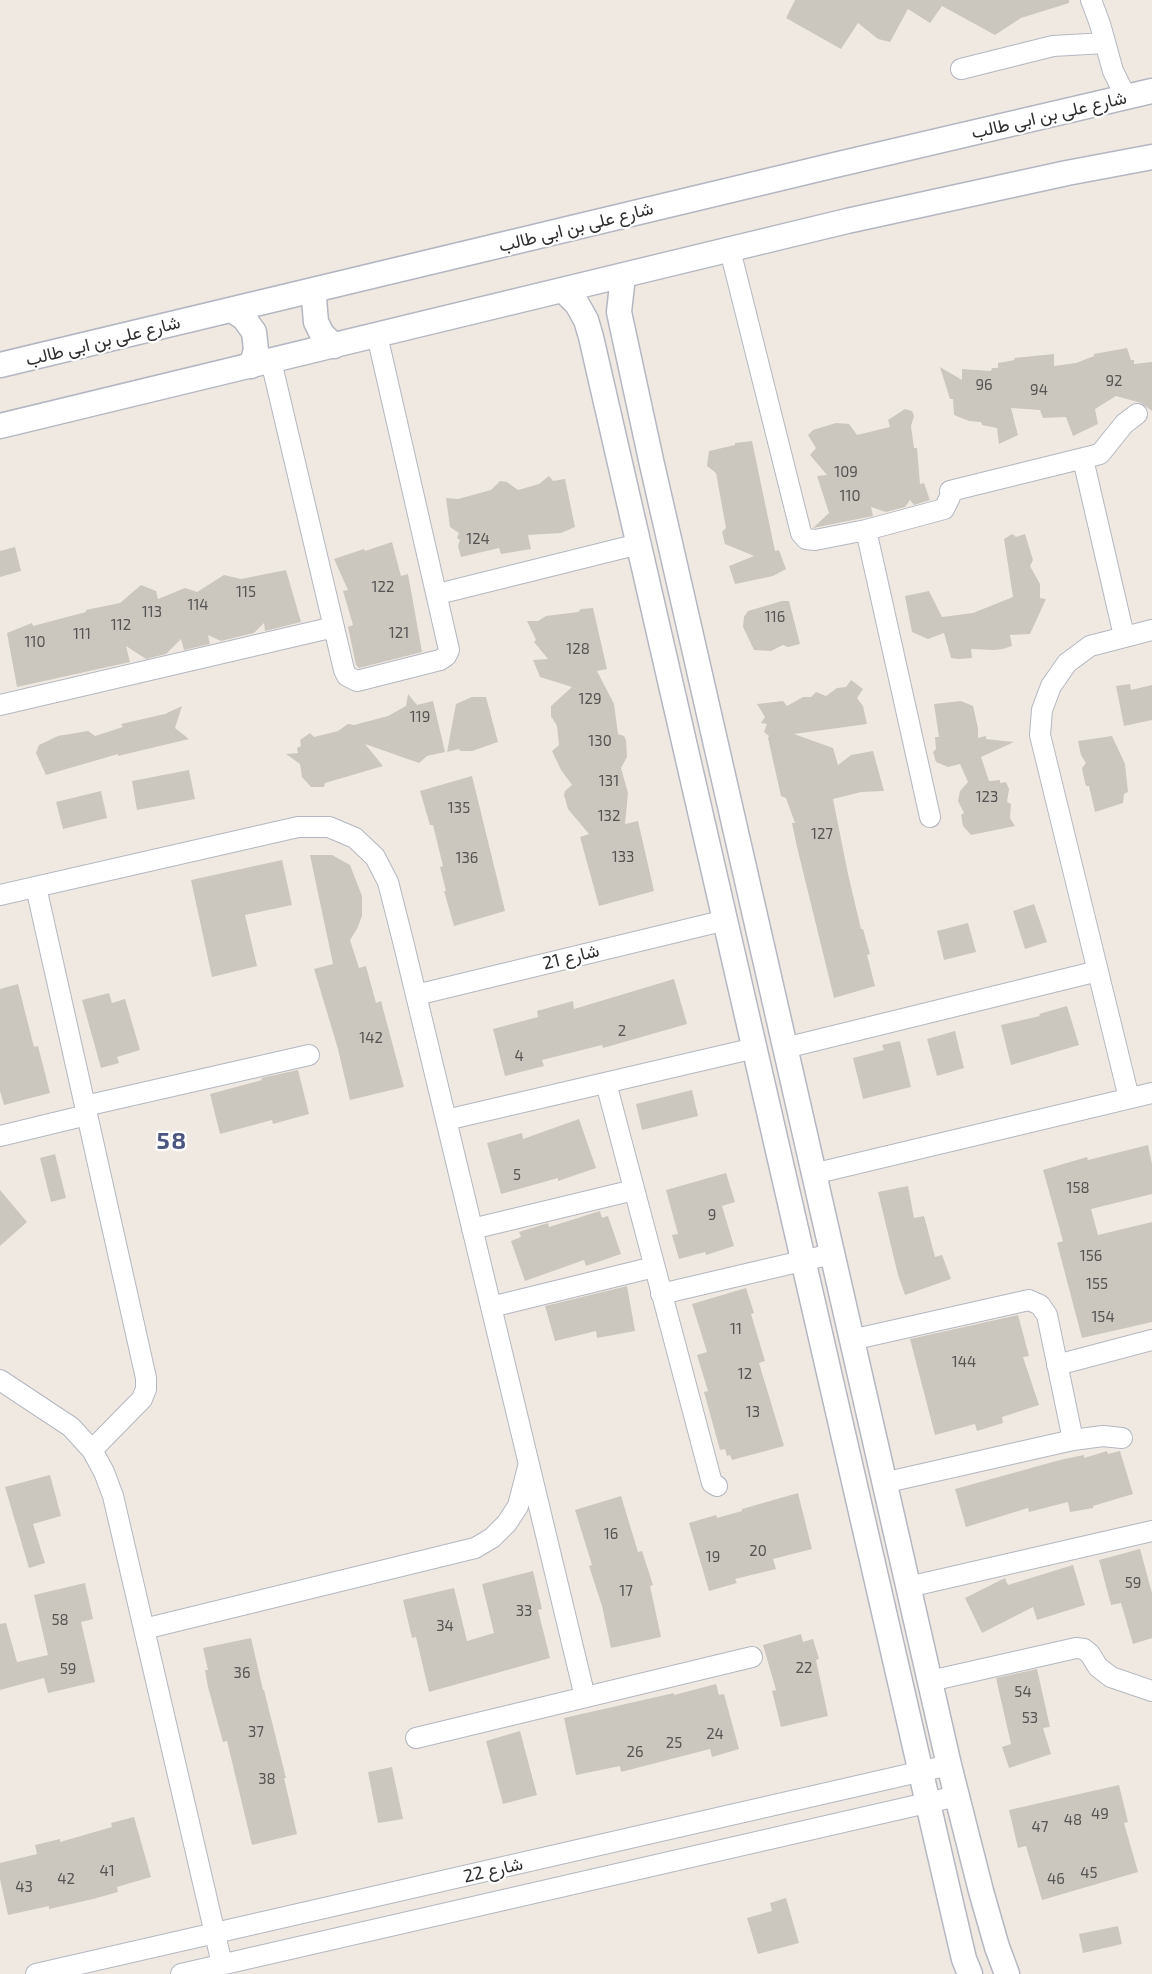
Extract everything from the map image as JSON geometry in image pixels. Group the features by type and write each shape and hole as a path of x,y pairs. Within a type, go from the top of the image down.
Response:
{"street":[{"path":"1091,0 1113,71 1126,97"},
{"path":"962,69 1053,46 1105,44"},
{"name":"شارع على بن ابى طالب","path":"0,366 825,167 1152,91"},
{"path":"0,426 847,221 1152,157"},
{"path":"730,250 801,533 806,539 815,540 866,530 944,509 950,494 1101,454 1124,424 1137,414"},
{"path":"623,276 619,294 622,329 813,1174 949,1765 987,1914 1007,1974"},
{"path":"318,289 314,299 316,322 322,334 334,346"},
{"path":"564,291 586,320 591,337 969,1974"},
{"path":"232,310 244,318 254,332 256,350 344,670 351,679 357,681 440,660 450,650 377,335"},
{"path":"1083,459 1124,636"},
{"path":"866,530 930,817"},
{"path":"438,594 639,544"},
{"path":"0,705 333,627"},
{"path":"1129,1098 1040,735 1042,710 1051,686 1067,663 1090,646 1152,630"},
{"path":"0,895 298,827 329,827 355,838 375,857 388,882 585,1697"},
{"path":"36,887 146,1378 146,1389 142,1400 92,1450"},
{"name":"شارع 21","path":"416,995 726,920"},
{"path":"779,1020 772,1029 756,1031 755,1046 762,1057 771,1052 786,1051 1098,971"},
{"path":"446,1120 755,1046"},
{"path":"0,1136 86,1111 309,1055"},
{"path":"606,1083 712,1484 717,1486"},
{"path":"813,1174 1152,1093"},
{"path":"472,1229 634,1190"},
{"path":"662,1294 832,1254"},
{"path":"491,1307 654,1267"},
{"path":"851,1340 1029,1300 1040,1305 1047,1315 1073,1440"},
{"path":"1057,1365 1152,1340"},
{"path":"0,1380 71,1427 92,1450 104,1472 113,1496 222,1964"},
{"path":"884,1483 1073,1440 1103,1436 1122,1438"},
{"path":"144,1629 474,1548 492,1538 507,1523 518,1506 529,1464"},
{"path":"908,1587 1152,1531"},
{"path":"930,1681 1076,1648 1084,1649 1098,1667 1111,1677 1152,1691"},
{"path":"416,1738 752,1657"},
{"name":"شارع 22","path":"36,1974 949,1765"},
{"name":"شارع 22","path":"181,1974 957,1796"},
{"path":"567,1852 574,1884"}],"building":[{"path":"795,0 1069,0 1069,3 1021,18 995,35 942,6 930,23 908,9 890,42 878,39 858,23 841,49 786,18"},
{"path":"1127,348 1134,364 1152,362 1152,411 1141,403 1116,396 1095,409 1098,424 1073,436 1066,417 1043,418 1040,410 1011,408 1018,435 999,444 997,428 954,415 953,399 950,399 940,367 962,380 962,369 991,371 992,368 998,368 998,363 1015,360 1014,358 1054,354 1054,366 1076,363 1094,354"},
{"path":"905,409 912,411 914,416 911,426 914,448 917,448 920,484 924,483 930,500 914,505 910,500 905,507 886,512 871,507 873,516 813,528 829,513 817,476 827,475 810,455 816,448 808,435 813,430 836,423 849,424 857,435 890,427 888,420"},
{"path":"752,441 775,551 779,550 786,569 773,576 735,584 729,566 754,556 725,544 722,532 726,528 716,473 707,466 709,451 735,445 735,443"},
{"path":"549,476 553,481 565,479 575,527 561,533 528,535 531,549 501,554 499,548 461,557 458,546 460,540 457,538 459,533 450,527 446,498 458,499 491,490 500,481 507,482 518,490 539,484"},
{"path":"1012,534 1016,537 1025,534 1033,560 1030,566 1040,584 1040,598 1046,599 1030,634 1010,635 1012,646 994,650 971,649 972,658 959,659 951,658 944,633 928,639 912,632 905,596 929,591 942,617 973,613 1013,597 1004,539"},
{"path":"392,542 401,576 408,574 422,652 359,668 356,665 348,627 353,625 343,591 348,590 334,559"},
{"path":"15,547 21,571 0,577 0,551"},
{"path":"286,570 301,622 265,631 264,623 254,633 221,641 208,635 210,644 184,650 181,639 166,654 146,659 126,646 130,662 17,687 7,633 32,623 33,626 86,612 86,610 120,603 141,585 156,591 158,599 185,588 197,592 224,575 241,579"},
{"path":"789,601 800,644 788,647 783,645 771,651 754,650 743,627 744,617 748,611"},
{"path":"593,608 607,669 597,671 614,704 618,734 624,736 626,740 627,757 621,768 628,793 625,824 638,821 654,891 599,906 580,837 589,834 568,809 564,795 572,785 561,770 552,751 559,745 557,726 551,716 551,706 572,687 540,677 533,660 548,659 534,642 536,640 527,621 538,621 546,616"},
{"path":"851,680 863,689 857,698 863,706 867,724 794,734 833,748 838,765 851,755 873,751 884,791 861,792 833,799 861,929 863,929 870,954 867,955 875,986 834,998 797,847 792,823 795,823 786,798 781,796 769,736 764,732 767,724 761,723 765,717 757,704 783,701 787,706 803,697 811,697 816,692 826,696 837,688 846,687"},
{"path":"1130,684 1131,690 1152,685 1152,720 1124,726 1116,686"},
{"path":"408,694 417,705 433,701 445,752 427,756 419,763 365,744 383,766 325,783 324,787 311,787 302,777 300,764 286,754 298,753 297,748 301,746 300,740 310,733 314,737 338,731 348,724 354,725 388,716 406,706"},
{"path":"472,697 486,697 498,742 472,751 460,751 459,749 447,752 456,704"},
{"path":"961,701 973,706 978,738 986,736 986,739 1014,742 981,757 989,781 1006,782 1009,789 1007,802 1011,804 1010,818 1015,826 971,835 963,826 961,815 964,813 958,801 960,791 968,782 960,764 948,767 936,762 933,752 936,749 935,737 939,737 934,704"},
{"path":"182,706 175,728 189,739 118,756 118,754 46,775 36,753 39,745 58,736 88,731 95,736 123,727 121,724 165,714"},
{"path":"1112,736 1125,764 1128,792 1124,794 1123,803 1095,812 1089,786 1086,786 1083,774 1082,768 1086,763 1081,755 1078,741"},
{"path":"189,770 195,799 137,810 132,781"},
{"path":"472,776 505,911 454,926 444,891 446,891 440,867 443,866 433,825 430,825 420,791"},
{"path":"101,791 107,818 63,829 56,802"},
{"path":"310,855 332,855 350,865 362,896 362,916 350,940 359,968 366,966 376,1003 381,1001 404,1087 350,1100 338,1049 314,969 333,964"},
{"path":"282,860 292,905 245,915 257,966 212,977 191,880"},
{"path":"1034,904 1047,942 1025,949 1013,911"},
{"path":"968,923 976,952 944,960 937,931"},
{"path":"674,979 687,1024 603,1048 602,1045 542,1060 544,1066 505,1076 493,1029 538,1017 537,1011 573,1001 574,1009"},
{"path":"18,984 34,1047 38,1046 50,1093 4,1105 0,1091 0,989"},
{"path":"109,993 112,1003 125,999 140,1050 117,1057 119,1063 101,1068 82,1000"},
{"path":"1067,1006 1079,1045 1011,1065 1001,1025 1040,1016 1039,1014"},
{"path":"955,1031 964,1068 937,1076 927,1039"},
{"path":"900,1041 911,1087 863,1099 853,1058 884,1050 882,1045"},
{"path":"298,1070 309,1114 273,1124 272,1120 220,1134 210,1094 262,1080 261,1078"},
{"path":"692,1090 698,1116 642,1130 636,1104"},
{"path":"579,1119 596,1168 558,1181 558,1178 501,1194 487,1143 522,1133 523,1139"},
{"path":"1148,1145 1152,1164 1152,1194 1091,1209 1098,1235 1152,1222 1152,1322 1082,1338 1057,1243 1063,1241 1043,1170 1087,1157 1088,1160"},
{"path":"55,1154 66,1198 51,1202 40,1158"},
{"path":"726,1173 735,1202 722,1206 734,1246 706,1255 705,1252 679,1259 672,1235 678,1234 666,1190"},
{"path":"908,1186 914,1218 924,1216 935,1257 942,1255 951,1279 905,1295 878,1192"},
{"path":"0,1190 27,1222 0,1246"},
{"path":"600,1211 602,1218 608,1216 621,1254 586,1266 584,1260 525,1281 511,1241 521,1237 519,1232 548,1223 549,1227"},
{"path":"627,1286 635,1331 597,1338 596,1331 555,1341 545,1306"},
{"path":"746,1288 765,1361 759,1363 784,1446 732,1460 730,1455 727,1456 725,1449 720,1450 704,1392 708,1391 697,1355 707,1352 692,1304"},
{"path":"1018,1315 1029,1356 1023,1357 1039,1405 1002,1417 1003,1423 977,1431 975,1424 935,1435 910,1339"},
{"path":"1107,1451 1108,1454 1120,1451 1133,1494 1093,1506 1093,1508 1070,1512 1068,1502 1029,1512 1028,1508 966,1527 955,1489 1060,1460 1084,1455 1084,1458"},
{"path":"50,1475 61,1516 33,1524 45,1563 29,1568 5,1487"},
{"path":"798,1493 812,1549 773,1559 776,1569 735,1579 737,1583 709,1591 689,1523 716,1515 717,1518"},
{"path":"621,1496 638,1552 642,1551 653,1585 650,1586 661,1637 611,1648 602,1606 589,1566 592,1565 575,1510"},
{"path":"1140,1549 1152,1593 1152,1638 1133,1644 1121,1603 1111,1605 1099,1560"},
{"path":"1073,1565 1085,1605 1037,1620 1033,1607 982,1633 965,1598 1005,1578 1008,1585"},
{"path":"533,1571 542,1609 538,1610 550,1658 429,1692 416,1637 412,1638 403,1600 454,1588 467,1641 494,1633 482,1584"},
{"path":"85,1583 93,1619 81,1622 95,1682 48,1693 44,1678 0,1690 0,1624 6,1623 17,1662 48,1655 34,1595"},
{"path":"801,1634 803,1642 813,1639 819,1659 816,1660 828,1716 781,1727 772,1691 776,1690 763,1645"},
{"path":"251,1638 286,1778 284,1778 297,1834 252,1845 227,1741 223,1742 208,1687 205,1670 208,1670 203,1648"},
{"path":"1037,1669 1050,1727 1043,1728 1051,1754 1009,1768 1002,1747 1011,1744 996,1678"},
{"path":"716,1684 719,1695 724,1694 739,1749 712,1757 710,1749 621,1772 620,1766 576,1775 564,1718"},
{"path":"520,1731 537,1795 503,1804 486,1741"},
{"path":"392,1767 403,1819 378,1823 368,1772"},
{"path":"1119,1785 1128,1822 1124,1823 1138,1872 1042,1900 1026,1846 1018,1848 1009,1810"},
{"path":"134,1817 151,1877 117,1887 118,1892 93,1899 8,1915 0,1879 0,1863 37,1854 35,1845 60,1839 60,1842 112,1827 111,1823"},
{"path":"786,1898 799,1943 758,1954 747,1918 772,1911 770,1903"},
{"path":"1118,1926 1122,1944 1083,1953 1079,1934"}],"district":[{"name":"58","path":"172,1141"}]}
